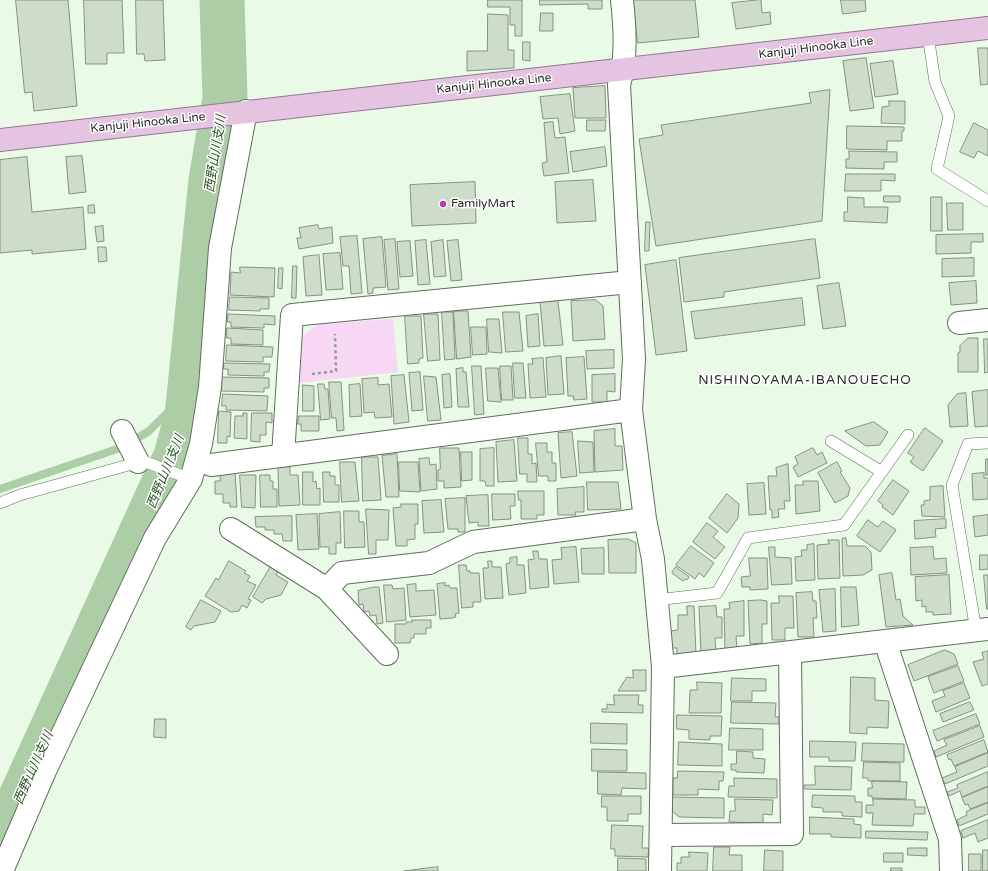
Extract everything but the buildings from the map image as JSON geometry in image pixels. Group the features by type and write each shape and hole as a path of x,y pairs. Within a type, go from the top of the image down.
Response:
{"main road":[{"name":"Kanjuji Hinooka Line","path":"0,140 988,28"}],"street":[{"path":"622,0 625,26 624,70 619,85 634,359 631,410 645,519 653,559 663,667 660,871"},
{"path":"2,871 45,771 155,538 191,480 201,444 210,387 220,248 241,112"},
{"path":"283,456 292,315 630,282"},
{"path":"959,323 988,320"},
{"path":"211,465 631,410"},
{"path":"122,431 138,462"},
{"path":"327,589 342,573 429,563 473,542 645,519"},
{"path":"231,529 327,589 387,654"},
{"path":"663,667 982,630"},
{"path":"885,641 950,839 951,871"},
{"path":"661,835 792,834 790,652"}],"lane":[{"path":"928,35 934,82 949,116 937,169 988,201"},
{"path":"656,600 717,593 748,538 844,525 908,435"},
{"path":"831,441 882,472"},
{"path":"982,630 952,485 968,444 988,443"},
{"path":"0,503 20,495 143,461 191,480"}],"path":[{"path":"288,376 336,371 334,311"}],"shaded area":[{"path":"393,319 398,372 299,383 301,337 318,324"}],"waterway":[{"name":"西野山川支川","path":"0,843 176,456 187,416 211,180 225,98 222,0"},
{"path":"0,489 123,447 149,431 168,412 192,375"}],"place":[{"name":"FamilyMart","path":"443,204"}],"district":[{"name":"NISHINOYAMA-IBANOUECHO","path":"805,381"}]}
